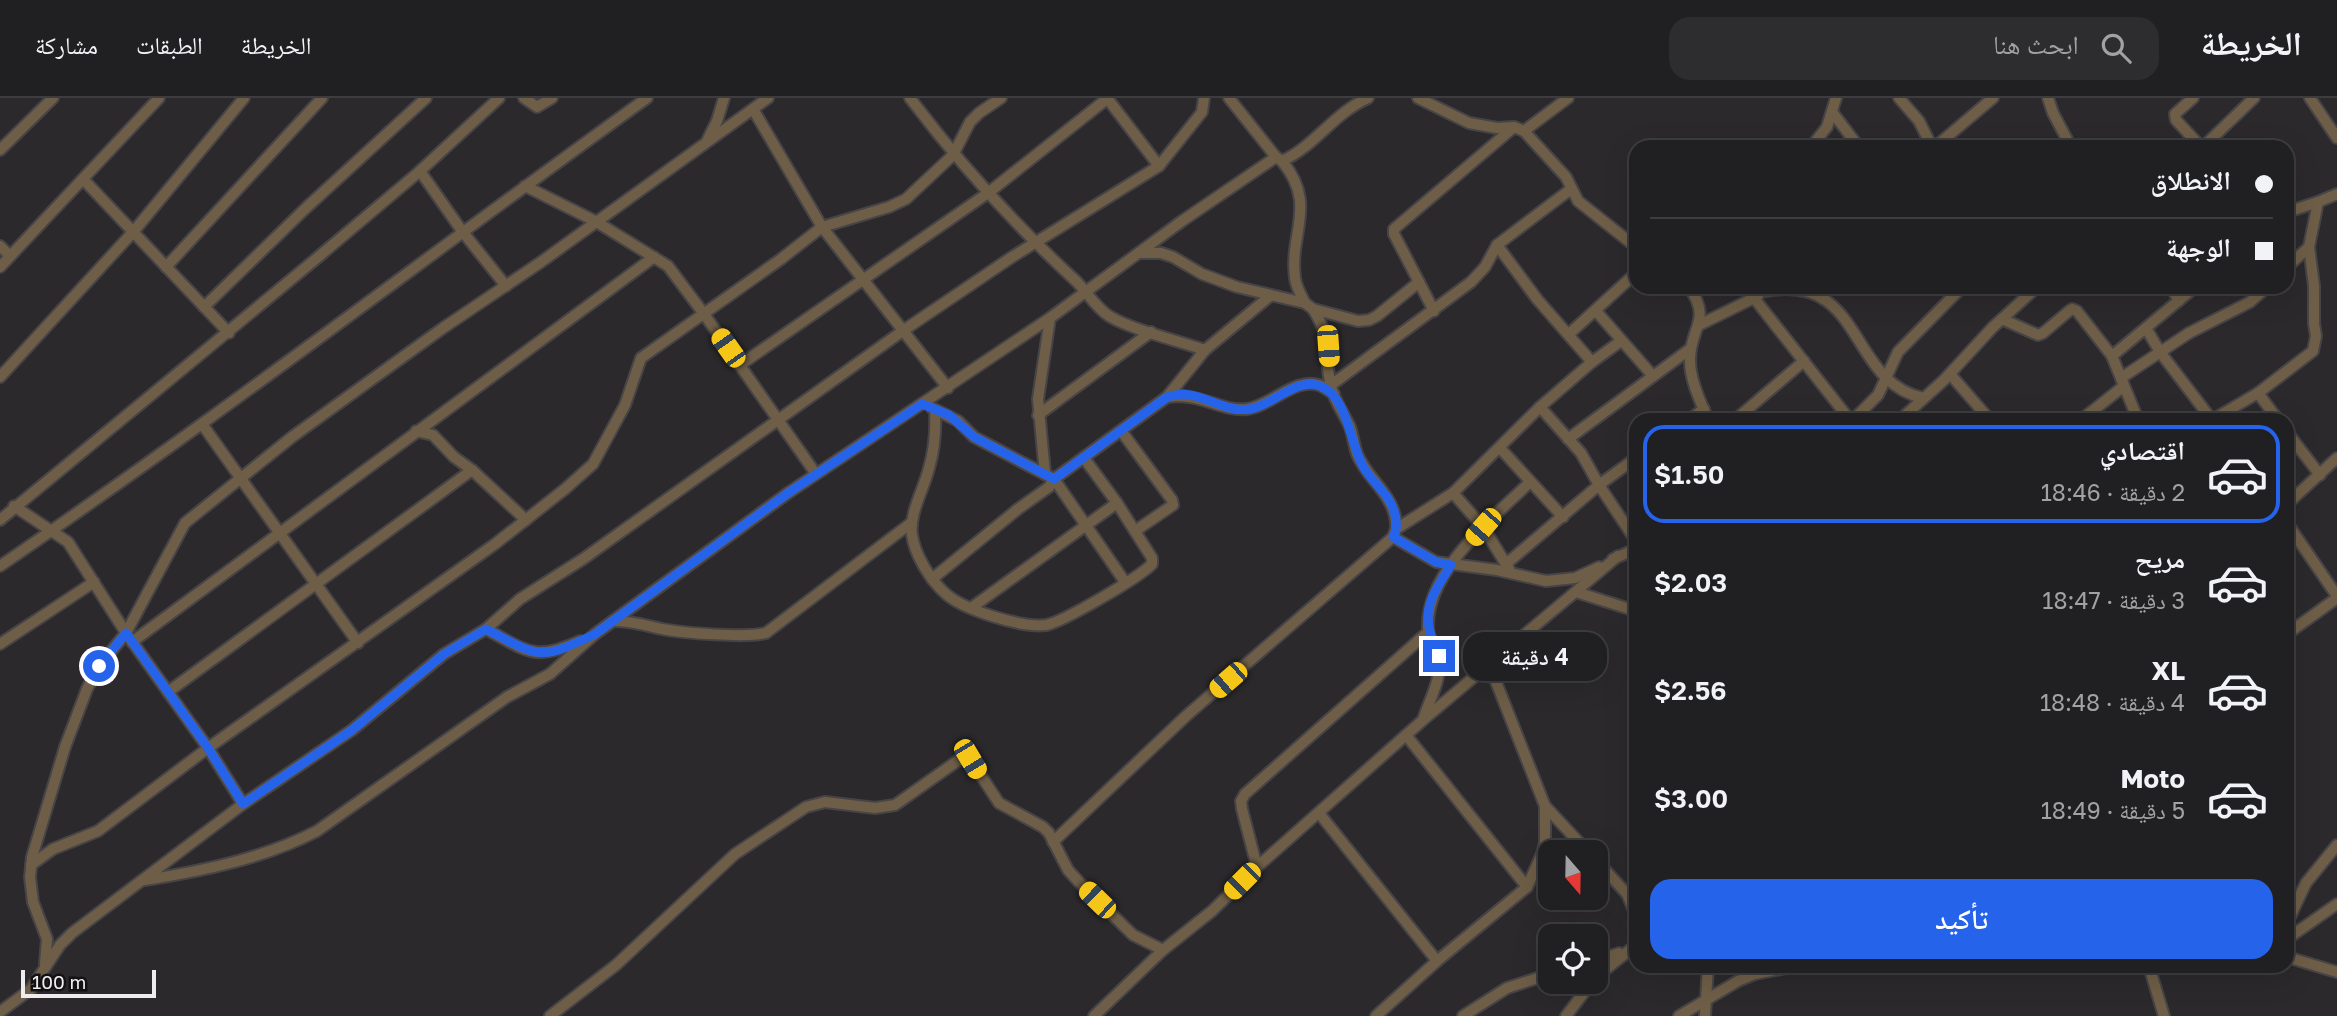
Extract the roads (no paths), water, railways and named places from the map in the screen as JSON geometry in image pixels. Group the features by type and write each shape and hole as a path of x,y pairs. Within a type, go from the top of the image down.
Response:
{"street":[{"path":"0,150 53,98"},
{"path":"0,267 159,98"},
{"path":"0,377 134,231 244,98"},
{"path":"166,267 322,98"},
{"path":"204,307 306,206 426,98"},
{"path":"0,520 229,333 420,171 499,98"},
{"path":"524,98 537,107 552,98"},
{"path":"0,566 202,424 647,98"},
{"path":"707,141 724,98"},
{"path":"129,638 185,523 302,429 768,98"},
{"path":"910,98 953,155 1035,243 1110,316 1206,350"},
{"path":"31,865 53,849 98,831 208,748 526,520 582,476 593,464 625,405 641,358 822,227 889,207 906,199 953,155 970,122 1001,98"},
{"path":"740,365 988,193 1107,98 1159,166"},
{"path":"0,1012 31,989 60,945 72,933 243,804 352,730 444,654 486,629 520,599 583,559 904,330 1035,243 1159,166 1202,112 1204,98"},
{"path":"1229,98 1292,173 1301,200 1294,276 1297,289 1326,334 1332,389 1349,425 1360,460 1394,509 1394,533"},
{"path":"142,880 196,871 286,847 317,831 508,697 550,674 595,634 816,474 1050,318 1182,221 1279,159 1308,146 1336,117 1368,98"},
{"path":"1418,98 1469,123 1519,129 1566,177 1571,189 1588,211 1629,242"},
{"path":"1433,311 1394,234 1394,229 1519,129 1567,98"},
{"path":"1817,140 1827,127 1836,98"},
{"path":"1899,98 1919,121 1930,140"},
{"path":"1942,140 1993,98"},
{"path":"2048,98 2067,140"},
{"path":"2193,98 2175,114 2176,120 2195,140"},
{"path":"2209,140 2254,98"},
{"path":"2310,98 2337,138"},
{"path":"753,109 822,227 948,388"},
{"path":"1832,112 1854,140"},
{"path":"420,171 462,231 506,286"},
{"path":"83,179 229,333"},
{"path":"525,186 595,221 668,266 816,474"},
{"path":"1332,389 1480,275 1497,245 1571,189"},
{"path":"2294,210 2337,194"},
{"path":"2224,413 2258,393 2313,351 2316,344 2314,286 2309,247 2318,202"},
{"path":"1497,245 1537,299 1592,362"},
{"path":"0,246 10,256"},
{"path":"2294,261 2309,247"},
{"path":"1140,254 1153,252 1173,257 1202,274 1358,321 1377,316 1419,282"},
{"path":"43,974 47,939 30,890 31,865 65,747 87,689 99,666 129,638 654,257"},
{"path":"1569,334 1629,280"},
{"path":"1692,294 1700,309 1699,325 1690,349 1689,365 1705,413"},
{"path":"1699,325 1761,294"},
{"path":"1817,294 1826,299 1845,320 1885,379 1905,393 1923,398"},
{"path":"1860,413 1873,402 1898,352 1951,294"},
{"path":"1907,413 2030,294"},
{"path":"2175,294 2179,301"},
{"path":"2112,356 2187,294"},
{"path":"2089,413 2160,352 2250,302 2259,294"},
{"path":"1049,477 1084,458 1167,397 1206,350 1270,296"},
{"path":"1754,298 1845,413"},
{"path":"2002,320 2038,335 2072,309 2077,311 2112,356 2135,413"},
{"path":"1596,311 1653,376"},
{"path":"932,579 1049,487 1038,400 1050,318"},
{"path":"2147,328 2160,352 2207,413"},
{"path":"1038,415 1151,332"},
{"path":"1053,842 1186,716 1394,533 1453,493 1540,407 1621,341"},
{"path":"1568,439 1690,349"},
{"path":"1748,413 1804,361"},
{"path":"1950,374 1984,413"},
{"path":"1167,397 1182,394 1239,410 1264,405 1309,384 1332,389"},
{"path":"2258,393 2273,413"},
{"path":"922,404 958,421 974,437 1049,477 1125,582"},
{"path":"1540,407 1586,460 1629,530"},
{"path":"935,410 934,449 911,523 915,549 932,579 956,602 971,608 1024,625 1047,625 1067,618 1152,564 1152,558 1135,531 1084,458"},
{"path":"202,424 358,643"},
{"path":"416,430 433,435 526,520"},
{"path":"1122,432 1173,505 1135,531"},
{"path":"2294,441 2319,475"},
{"path":"1500,448 1563,517"},
{"path":"2294,498 2337,458"},
{"path":"1509,569 1599,485 1629,463"},
{"path":"168,692 472,470"},
{"path":"1423,720 1439,674 1439,656 1428,632 1433,593 1451,565 1483,527 1530,482"},
{"path":"1453,493 1483,527 1509,569"},
{"path":"971,608 1117,503"},
{"path":"14,506 68,542 129,638 208,748 243,804"},
{"path":"613,621 639,622 673,631 750,635 766,633 911,523"},
{"path":"1394,533 1436,562 1509,569 1546,581 1559,581 1585,574 1629,552"},
{"path":"2294,533 2337,597 2294,629"},
{"path":"1094,1016 1163,950 1212,911 1257,867 1423,720 1618,556"},
{"path":"0,644 94,582"},
{"path":"1576,592 1629,609"},
{"path":"486,629 526,651 538,654 562,649 595,634"},
{"path":"1257,867 1241,810 1241,801 1245,794 1428,632"},
{"path":"1376,1016 1437,961 1527,887 1539,864 1545,843 1545,806 1489,664"},
{"path":"1406,735 1527,887"},
{"path":"550,1016 616,965 736,854 806,807 816,803 875,808 895,805 963,757 970,759 999,803 1042,827 1049,834 1068,870 1133,935 1163,950"},
{"path":"1545,806 1577,840"},
{"path":"1319,813 1437,961"},
{"path":"2294,908 2306,883 2337,845"},
{"path":"1608,873 1629,899"},
{"path":"2294,934 2337,904"},
{"path":"1608,957 1629,949"},
{"path":"1608,967 1629,950"},
{"path":"2294,959 2337,972"},
{"path":"1705,1016 1707,973"},
{"path":"1679,1016 1760,973"},
{"path":"2151,973 2164,1016"},
{"path":"1463,1016 1507,988 1538,978"},
{"path":"1566,1016 1583,994"}]}
